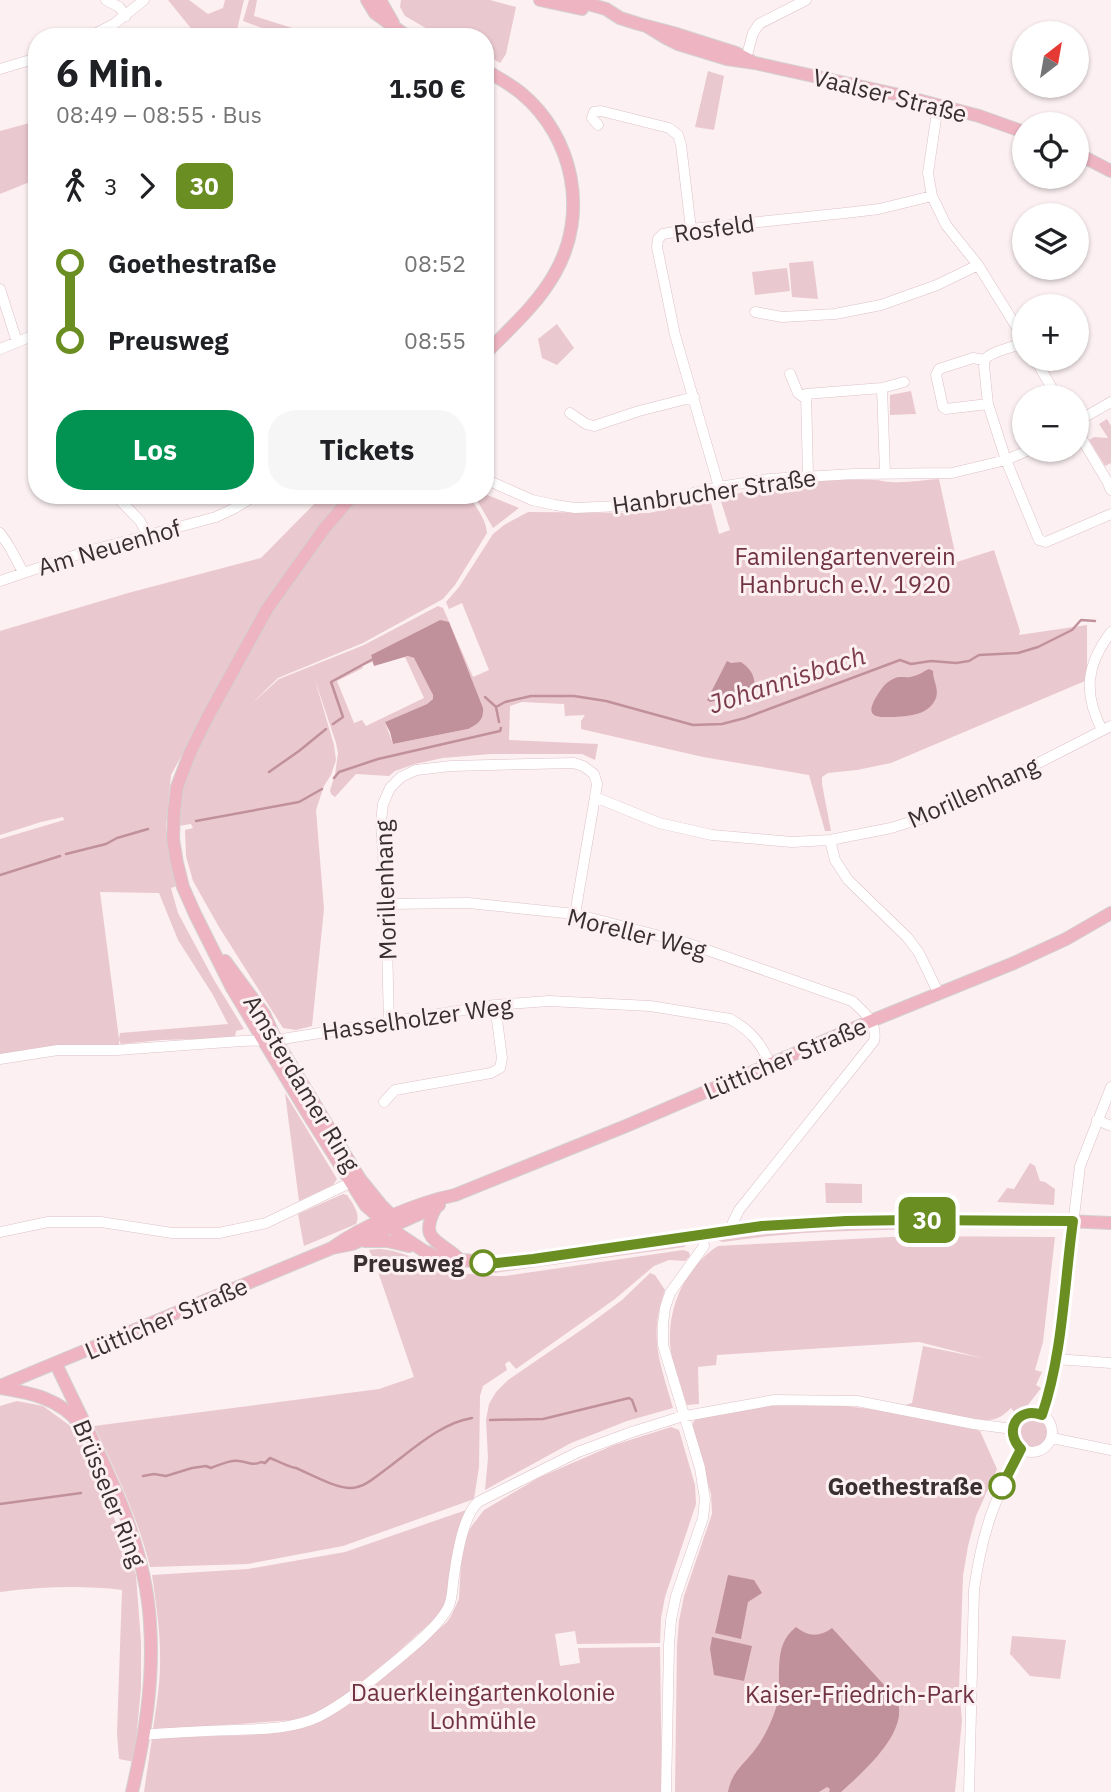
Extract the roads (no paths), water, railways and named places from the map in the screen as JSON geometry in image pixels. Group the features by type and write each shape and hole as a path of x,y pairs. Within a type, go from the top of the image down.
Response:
{"main road":[{"path":"367,0 375,13 395,28"},
{"path":"380,0 387,6 399,28"},
{"name":"Vaalser Straße","path":"540,0 579,2 607,9 620,18 736,53 748,61 938,105 1012,127"},
{"path":"494,76 521,93 535,106 552,129 569,164 573,202 572,227 566,251 555,274 540,296 494,345"},
{"path":"1089,160 1111,171"},
{"name":"Amsterdamer Ring","path":"345,504 324,529 267,609 210,712 177,787 173,839 187,896 232,988 270,1040 355,1181 381,1205 392,1222"},
{"name":"Lütticher Straße","path":"332,1248 347,1237 436,1207 455,1195 1036,953 1111,914"},
{"name":"Lütticher Straße","path":"0,1387 332,1248 352,1244 438,1198 455,1195"},
{"path":"436,1207 429,1224 430,1235 460,1259"},
{"path":"392,1222 433,1247 460,1259 485,1263 762,1226 846,1221 994,1219 1111,1223"},
{"path":"392,1222 424,1251"},
{"path":"361,1240 397,1243 447,1261 460,1259"},
{"name":"Brüsseler Ring","path":"56,1364 126,1517 146,1587 150,1621 149,1696 132,1792"},
{"path":"0,1387 44,1397 61,1406 91,1437"}],"street":[{"path":"106,0 127,16"},
{"path":"107,28 127,16 144,0"},
{"path":"748,61 753,33 759,24 806,0"},
{"path":"0,69 28,61"},
{"path":"938,105 928,173 932,196 946,225 978,265 1012,321"},
{"path":"597,125 592,118 594,112 601,111 669,128 678,135 691,229"},
{"name":"Rosfeld","path":"719,487 672,324 657,247 658,239 663,234 691,229 845,214 932,196"},
{"path":"755,312 782,317 858,310 891,302 937,285 978,265"},
{"path":"0,289 17,341"},
{"path":"0,349 28,337"},
{"path":"1012,348 987,355 984,360 988,404 1006,460 1039,540 1045,542 1111,514"},
{"path":"984,360 973,358 939,369 936,375 946,410 988,404"},
{"path":"790,374 798,393 806,399"},
{"path":"808,475 806,394 882,387 904,382"},
{"path":"882,387 885,473"},
{"path":"570,413 594,426 694,397"},
{"path":"1089,415 1111,402"},
{"path":"1089,451 1111,490"},
{"name":"Hanbrucher Straße","path":"494,483 533,500 575,508 640,505 769,479 808,475 952,473 1012,457"},
{"path":"123,504 148,536"},
{"name":"Am Neuenhof","path":"0,581 85,552 216,517 241,504"},
{"path":"0,533 23,572"},
{"path":"1106,728 1091,703 1090,682 1094,659 1111,632"},
{"name":"Morillenhang","path":"389,1023 381,821 383,804 390,789 401,777 416,770 451,765 574,763 594,774 597,784 594,797 659,823 712,835 792,842 830,840 891,828 960,803 1106,728"},
{"path":"575,914 594,797"},
{"path":"830,840 841,871 867,900 907,937 919,953 939,994"},
{"name":"Moreller Weg","path":"386,904 468,903 575,914 687,943 852,1001 869,1015 871,1021"},
{"name":"Hasselholzer Weg","path":"0,1059 58,1051 270,1040 495,1005 548,1001 650,1006 730,1020 750,1032 770,1064"},
{"path":"384,1102 395,1090 491,1073 500,1068 502,1058 495,1005"},
{"path":"733,1230 733,1222 739,1210 874,1041 871,1021"},
{"path":"1042,1415 1056,1359 1080,1166 1111,1087"},
{"path":"1097,1120 1111,1126"},
{"path":"0,1232 48,1222 101,1222 172,1233 219,1233 266,1223 355,1181"},
{"path":"666,1792 671,1620 682,1574 703,1518 705,1499 701,1468 663,1345 663,1324 670,1293 704,1245 702,1234"},
{"path":"1056,1359 1111,1363"},
{"path":"144,1735 262,1729 296,1725 317,1717 362,1688 411,1648 442,1617 453,1593 460,1544 472,1508 478,1502 578,1452 632,1432 684,1416 782,1399 857,1401 1013,1429"},
{"path":"1029,1413 1042,1415 1051,1424 1052,1438 1042,1450 1035,1452 1021,1449 1014,1440 1015,1422 1029,1413"},
{"path":"1052,1438 1111,1450"},
{"path":"969,1792 974,1590 978,1561 992,1509 1021,1449"}],"waterway":[{"name":"Johannisbach","path":"499,722 496,707 505,702 531,696 574,696 606,701 693,725 722,724 745,718 900,660 911,664 931,661 956,663 969,661 979,655 1018,653 1038,647 1072,630 1081,620 1095,621"},
{"path":"333,724 343,717 331,682 373,659"},
{"path":"485,697 495,706"},
{"name":"Johannisbach","path":"334,778 339,772 378,759 500,731 501,728"},
{"path":"269,772 326,729"},
{"name":"Johannisbach","path":"196,821 299,802 322,789"},
{"name":"Johannisbach","path":"66,854 148,829"},
{"name":"Johannisbach","path":"0,875 60,856"},
{"path":"490,1420 543,1419 629,1398 636,1411"},
{"path":"143,1476 166,1476 192,1468 211,1468 232,1461 265,1463 270,1458 331,1484 352,1488 370,1481 437,1432 472,1418"},
{"path":"0,1504 81,1493"}],"place":[{"name":"Preusweg","path":"483,1263"},
{"name":"Goethestraße","path":"1002,1486"}],"park label":[{"name":"Familengartenverein Hanbruch e.V. 1920","path":"845,570"},
{"name":"Kaiser-Friedrich-Park","path":"860,1694"},
{"name":"Dauerkleingartenkolonie Lohmühle","path":"483,1706"}]}
